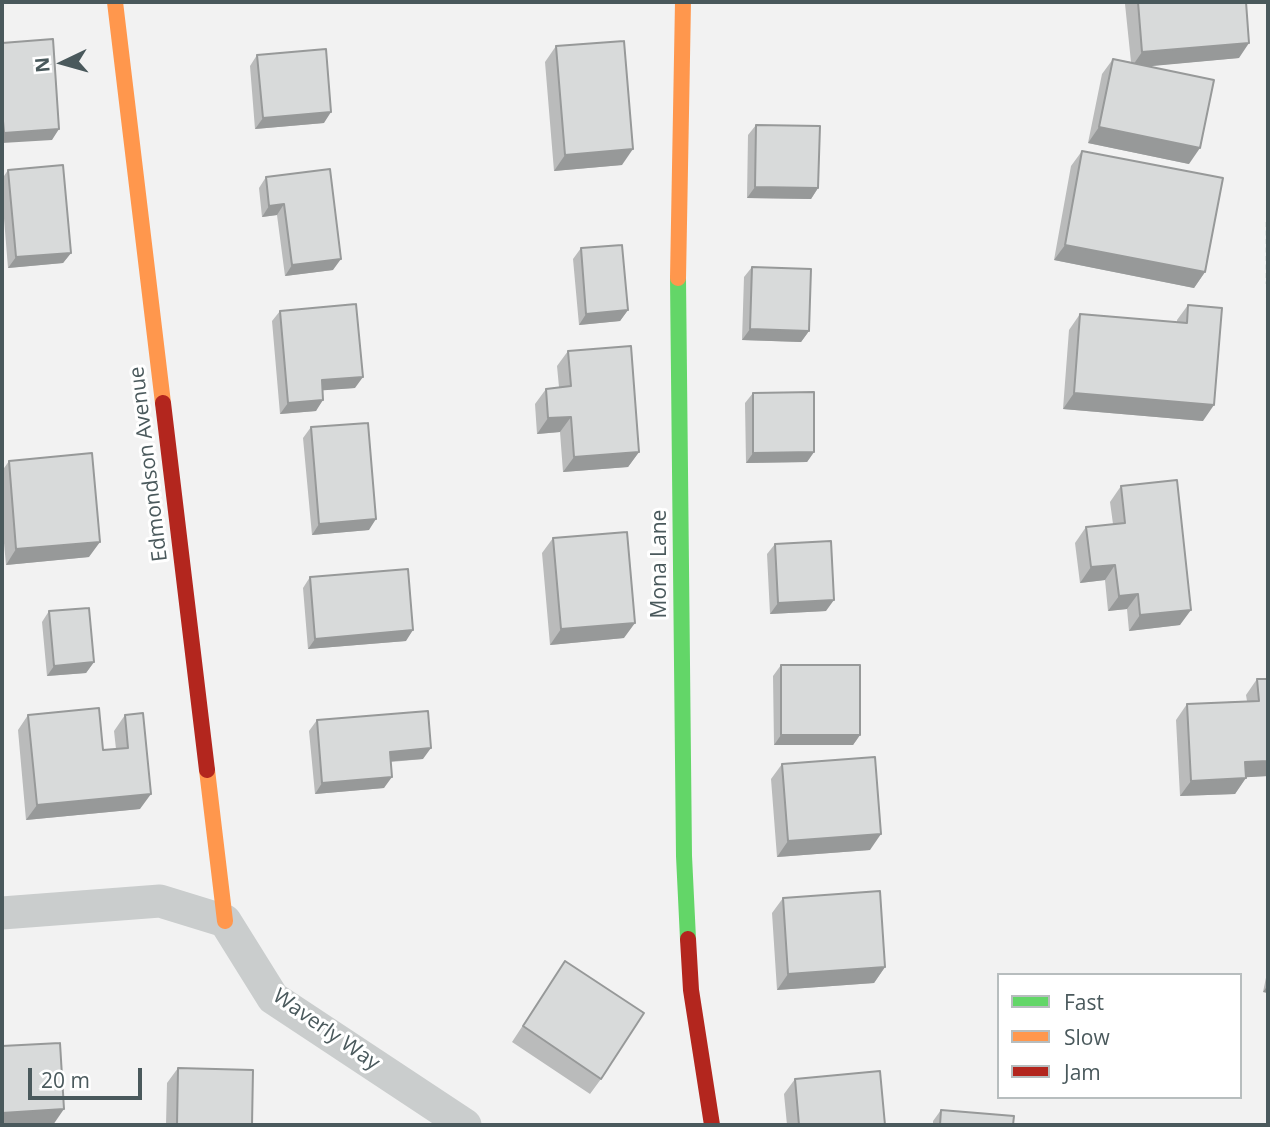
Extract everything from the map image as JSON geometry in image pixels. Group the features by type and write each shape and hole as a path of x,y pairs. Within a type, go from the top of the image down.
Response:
{"street":[{"name":"Edmondson Avenue","path":"115,2 225,921"},
{"name":"Mona Lane","path":"683,2 677,209 684,843 691,990 712,1125"},
{"path":"2,913 160,901 225,921"},
{"name":"Waverly Way","path":"225,921 273,998 465,1125"}],"path":[{"path":"1268,222 1268,284"}],"building":[{"path":"1138,2 1246,2 1249,43 1142,52"},
{"path":"53,39 59,129 4,133 2,43"},
{"path":"624,41 633,149 565,155 556,46"},
{"path":"326,49 331,112 263,118 257,55"},
{"path":"1113,59 1214,80 1200,148 1099,127"},
{"path":"756,125 820,126 818,188 755,187"},
{"path":"1082,151 1223,178 1205,272 1065,245"},
{"path":"63,165 71,253 16,257 8,170"},
{"path":"330,169 341,259 292,265 284,204 269,206 266,177"},
{"path":"622,245 628,310 586,314 581,248"},
{"path":"752,267 811,269 809,331 750,329"},
{"path":"356,304 363,377 322,380 323,400 288,403 280,311"},
{"path":"1188,305 1222,308 1214,405 1074,393 1080,314 1187,323"},
{"path":"631,346 639,452 574,457 571,417 548,418 546,389 571,386 568,351"},
{"path":"814,392 814,452 753,453 753,393"},
{"path":"368,423 376,519 319,524 311,427"},
{"path":"92,453 100,542 16,549 9,461"},
{"path":"1177,480 1191,610 1140,615 1138,594 1119,596 1115,565 1091,567 1086,527 1125,523 1121,486"},
{"path":"627,532 635,623 561,629 553,538"},
{"path":"831,541 834,600 778,603 775,544"},
{"path":"408,569 413,630 315,639 310,577"},
{"path":"89,608 94,662 54,666 49,611"},
{"path":"781,665 860,665 860,735 781,735"},
{"path":"1257,679 1268,679 1268,761 1245,762 1246,778 1191,781 1187,704 1259,701"},
{"path":"99,708 103,750 128,748 125,715 143,713 151,794 37,805 28,715"},
{"path":"428,711 431,748 390,752 392,777 322,783 317,720"},
{"path":"875,757 881,834 788,841 782,764"},
{"path":"880,891 885,967 788,974 783,898"},
{"path":"565,961 644,1013 601,1079 523,1026"},
{"path":"60,1043 64,1109 2,1113 2,1046"},
{"path":"178,1068 253,1070 252,1125 177,1125"},
{"path":"880,1071 885,1125 799,1125 795,1079"},
{"path":"941,1110 1014,1116 1013,1125 940,1125"}],"traffic: fast":[{"path":"678,278 684,856 688,939"}],"traffic: slow":[{"path":"115,2 163,403"},
{"path":"678,278 683,2"},
{"path":"207,770 225,921"}],"traffic: jam":[{"path":"163,403 207,770"},
{"path":"688,939 691,990 712,1125"}]}
